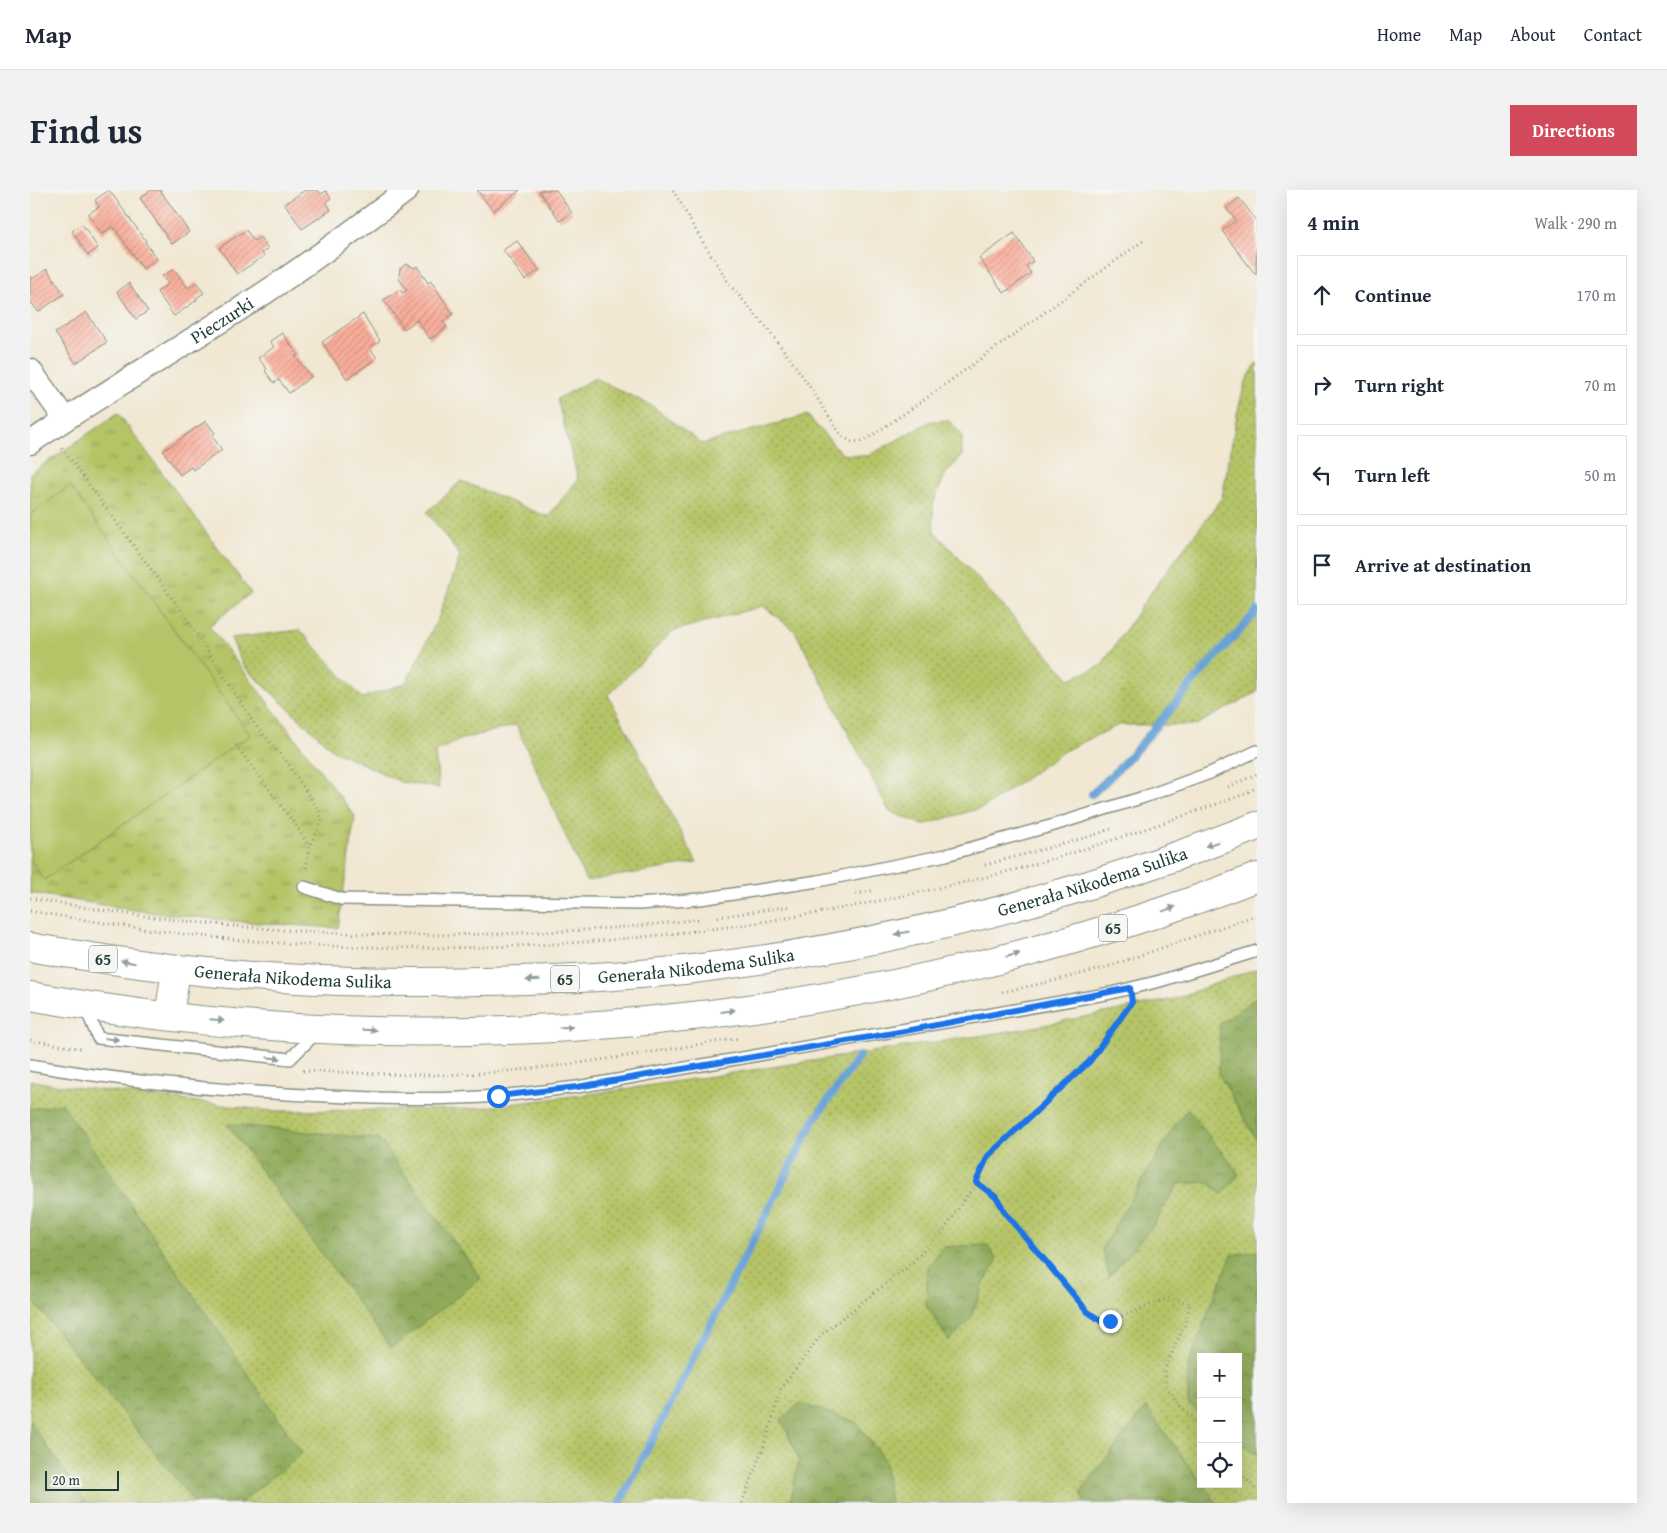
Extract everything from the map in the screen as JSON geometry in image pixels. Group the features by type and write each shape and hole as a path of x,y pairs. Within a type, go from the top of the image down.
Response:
{"highway":[{"name":"Generała Nikodema Sulika","path":"30,947 176,970 243,976 417,983 557,980 690,969 789,955 966,918 1088,885 1218,842 1257,826"},
{"name":"65","path":"30,996 85,1006 169,1016 320,1029 470,1032 624,1024 777,1005 897,983 984,963 1135,922 1257,877"},
{"path":"169,1016 176,970"}],"street":[{"name":"Pieczurki","path":"30,443 266,292 360,226 407,190"},
{"path":"30,370 59,423"}],"lane":[{"path":"304,887 342,900 638,904 700,899 818,881 946,854 1054,825 1144,797 1210,773 1257,751"},
{"path":"30,1065 178,1086 282,1094 398,1099 498,1096 577,1087 905,1031 1160,982 1257,951"},
{"path":"85,1006 98,1038 290,1059 320,1029"}],"path":[{"path":"672,190 730,285 767,328 802,375 841,435 851,442 864,441 914,407 1143,242"},
{"path":"59,423 62,448 183,613 256,726 287,762 319,811 322,822 309,847 304,887"},
{"path":"236,745 298,827 309,847"},
{"path":"30,911 147,930 263,942 342,946 484,947 584,942 673,934 803,916 916,893 1020,868 1119,839 1245,794 1257,787"},
{"path":"742,1503 766,1440 781,1388 822,1334 906,1268 943,1232 976,1182 988,1156 1090,1061 1132,1002 1130,988"},
{"path":"976,1182 997,1198 1006,1214 1042,1259 1088,1312 1101,1321 1110,1321 1168,1298 1190,1303 1185,1324 1165,1368 1165,1384 1181,1407 1197,1421"},
{"path":"1242,1474 1257,1491"}],"green space":[{"path":"1256,364 1257,692 1196,725 1119,725 1064,751 985,807 923,825 889,811 795,631 763,606 673,631 608,695 697,863 586,881 516,725 459,740 435,752 439,788 401,782 333,750 243,666 231,638 300,630 362,698 406,683 439,616 460,556 427,512 461,481 548,517 578,479 557,399 595,378 652,406 702,444 807,415 842,454 868,456 931,421 948,420 962,435 962,456 945,475 933,504 934,531 1070,679 1101,666 1149,595 1222,498 1237,414 1245,383"},
{"path":"118,413 251,593 209,626 355,816 338,928 243,922 140,911 30,893 30,474"},
{"path":"70,486 250,735 44,880 30,859 30,515"},
{"path":"1257,968 1257,1503 30,1503 30,1080 272,1111 471,1109 620,1090 1023,1029 1174,999"},
{"path":"1257,997 1257,1141 1219,1074 1220,1024"},
{"path":"62,1104 302,1453 240,1503 195,1503 30,1297 30,1109"},
{"path":"1188,1109 1239,1174 1222,1195 1208,1182 1178,1184 1154,1225 1109,1276 1102,1248 1175,1125"},
{"path":"227,1124 379,1139 481,1278 391,1348"},
{"path":"988,1245 997,1261 985,1281 970,1320 949,1341 926,1305 928,1266 943,1247"},
{"path":"1257,1251 1257,1455 1242,1444 1242,1353 1197,1353 1197,1411 1188,1404 1188,1366 1232,1255"},
{"path":"800,1403 856,1422 884,1460 890,1503 790,1503 799,1459 781,1419"},
{"path":"1146,1407 1197,1477 1197,1488 1206,1488 1217,1503 1084,1503 1081,1491"},
{"path":"30,1422 87,1503 30,1503"}],"building":[{"path":"109,190 157,259 143,269 113,226 102,234 88,214 99,207 95,200"},
{"path":"151,190 160,190 189,232 172,244 140,198"},
{"path":"305,190 318,190 321,194 326,191 331,198 326,202 331,210 302,229 285,204"},
{"path":"477,190 520,190 493,211"},
{"path":"540,190 556,190 572,213 560,221"},
{"path":"1239,198 1257,221 1256,275 1222,231 1236,220 1226,208"},
{"path":"82,224 98,248 88,255 72,231"},
{"path":"246,230 254,241 260,237 268,249 262,253 264,256 237,274 219,248"},
{"path":"1014,233 1033,261 1026,266 1031,273 1004,293 979,258"},
{"path":"517,241 539,270 525,280 503,250"},
{"path":"406,264 415,268 417,266 428,283 431,281 453,314 443,322 447,327 430,339 417,320 404,329 384,300 400,289 402,293 407,290 399,279 400,269"},
{"path":"47,269 64,294 38,312 32,303 30,304 30,276 32,279"},
{"path":"174,269 188,288 196,282 204,293 174,316 157,292 168,284 162,276"},
{"path":"129,283 148,311 136,319 117,292"},
{"path":"86,312 107,342 76,363 55,333"},
{"path":"363,314 380,341 370,348 377,358 347,379 322,342"},
{"path":"282,333 298,355 295,356 311,377 289,393 279,380 274,383 265,371 267,369 258,358 274,347 270,341"},
{"path":"206,421 215,433 212,436 222,450 193,470 191,467 180,475 163,451"}],"waterway":[{"path":"1092,794 1131,755 1198,676 1257,611"},
{"path":"620,1503 813,1122 859,1056"}],"route":[{"path":"498,1096 577,1087 905,1031 1112,993 1130,988 1132,1002 1090,1061 988,1156 976,1182 997,1198 1006,1214 1088,1312 1101,1321 1110,1321"}]}
